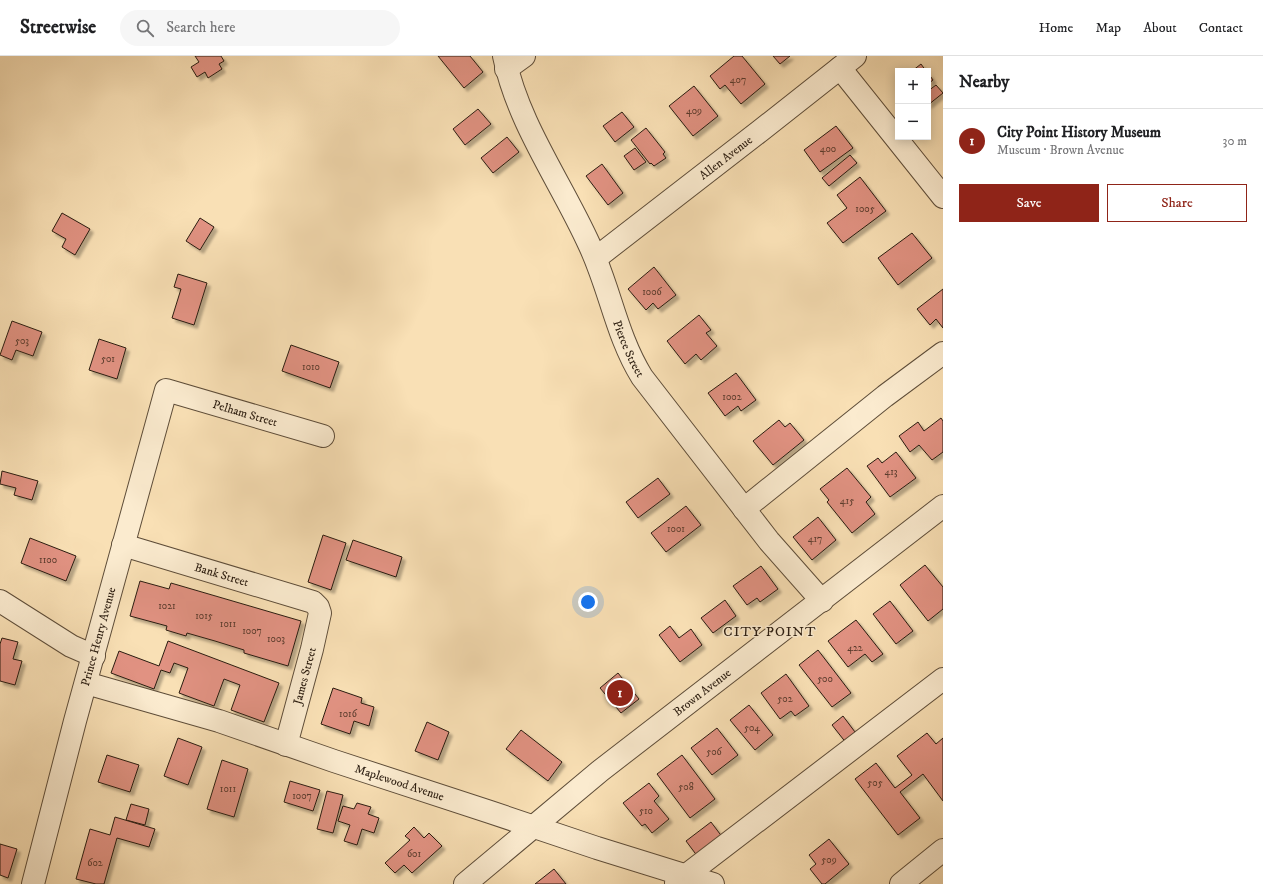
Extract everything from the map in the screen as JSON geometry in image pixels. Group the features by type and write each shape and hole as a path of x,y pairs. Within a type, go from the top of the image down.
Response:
{"street":[{"path":"505,62 524,56"},
{"name":"Pierce Street","path":"505,62 513,91 530,128 596,258 631,359 642,377 744,509 822,601"},
{"path":"847,62 943,197"},
{"name":"Allen Avenue","path":"596,258 847,62"},
{"path":"744,509 884,396 943,353"},
{"name":"Pelham Street","path":"166,390 323,436"},
{"name":"Prince Henry Avenue","path":"33,884 123,545 166,390"},
{"name":"Brown Avenue","path":"465,884 600,771 943,506"},
{"name":"Bank Street","path":"123,545 314,602 318,607"},
{"path":"0,601 70,646 94,656"},
{"name":"James Street","path":"286,744 312,649 320,613 318,607"},
{"path":"680,880 943,679"},
{"name":"Maplewood Avenue","path":"86,683 219,721 597,848 680,880 713,884"},
{"path":"901,884 943,850"}],"building":[{"path":"195,56 221,56 224,61 219,64 222,69 208,78 205,72 197,77 191,67 199,62"},
{"path":"438,56 470,56 483,72 464,88"},
{"path":"734,56 742,56 765,84 741,104 725,85 720,89 710,76"},
{"path":"773,56 790,56 780,64"},
{"path":"921,64 924,68 916,68"},
{"path":"936,85 943,93 931,103 931,89"},
{"path":"694,86 718,116 693,136 669,106"},
{"path":"478,109 491,124 465,145 453,129"},
{"path":"622,112 634,127 615,142 603,126"},
{"path":"836,126 853,148 820,172 804,150"},
{"path":"646,128 665,152 663,154 666,158 654,166 651,163 650,164 631,140"},
{"path":"507,137 519,152 493,173 481,158"},
{"path":"635,148 646,162 634,170 624,156"},
{"path":"850,155 857,163 829,186 822,178"},
{"path":"602,164 623,193 608,205 586,176"},
{"path":"860,177 886,211 843,243 827,223 847,208 837,195"},
{"path":"62,213 90,229 75,255 62,247 66,239 52,231"},
{"path":"200,218 214,227 200,250 186,241"},
{"path":"912,233 932,258 898,285 878,258"},
{"path":"654,267 676,295 658,309 653,303 646,310 628,289"},
{"path":"178,274 207,283 194,325 172,318 181,289 174,287"},
{"path":"943,289 943,328 936,319 930,325 917,309"},
{"path":"699,315 711,330 706,333 717,346 701,360 696,354 685,364 667,341"},
{"path":"12,321 42,332 33,356 16,350 12,360 0,355"},
{"path":"99,339 126,348 117,379 89,370"},
{"path":"291,345 339,362 330,388 282,371"},
{"path":"736,373 756,400 741,411 738,406 725,416 708,393"},
{"path":"941,418 943,421 943,452 932,460 919,445 910,452 899,436 918,422 924,431"},
{"path":"779,420 785,427 790,423 804,440 773,465 753,441"},
{"path":"896,452 916,478 890,497 867,466 878,458 882,463"},
{"path":"847,468 871,497 866,502 875,514 852,533 827,502 829,500 820,489"},
{"path":"2,471 38,481 32,500 14,495 16,488 0,484"},
{"path":"658,478 670,494 638,518 626,502"},
{"path":"686,506 701,525 666,552 651,533"},
{"path":"818,517 836,540 812,560 793,537"},
{"path":"323,535 346,543 331,590 308,582"},
{"path":"30,538 76,556 66,581 21,563"},
{"path":"353,540 402,557 396,577 346,560"},
{"path":"925,565 943,587 943,609 928,621 900,585"},
{"path":"761,566 778,589 760,602 757,598 747,605 733,586"},
{"path":"140,581 169,589 171,583 301,621 288,666 244,653 244,650 215,641 187,633 186,636 166,630 167,626 130,616"},
{"path":"725,600 736,616 713,633 701,618"},
{"path":"890,601 913,631 896,644 873,614"},
{"path":"856,620 883,654 872,662 865,654 848,667 828,641"},
{"path":"670,626 679,638 691,629 702,645 680,662 659,635"},
{"path":"2,638 18,642 13,659 22,661 15,685 0,681 0,644"},
{"path":"168,641 279,683 264,722 231,710 240,685 224,679 214,706 179,693 188,668 174,663 170,673 161,670 154,689 111,673 119,651 159,666"},
{"path":"818,650 851,693 832,707 799,665"},
{"path":"618,673 639,699 621,713 600,688"},
{"path":"786,674 809,706 795,716 791,711 780,719 761,693"},
{"path":"333,688 362,698 361,703 374,707 369,726 354,721 350,734 321,724"},
{"path":"749,705 773,735 755,750 730,720"},
{"path":"843,716 858,736 847,744 832,725"},
{"path":"427,722 449,732 438,760 415,751"},
{"path":"717,728 738,755 712,775 691,748"},
{"path":"521,730 562,762 548,781 506,749"},
{"path":"927,733 936,744 943,738 943,801 923,774 900,792 920,818 898,835 855,779 876,763 895,788 912,775 897,756"},
{"path":"178,738 202,747 188,785 164,776"},
{"path":"107,755 139,765 130,792 98,782"},
{"path":"682,755 715,799 690,818 657,774"},
{"path":"222,760 248,769 234,817 207,809"},
{"path":"290,781 320,790 313,811 284,802"},
{"path":"649,783 659,796 654,801 669,819 652,833 645,824 642,826 623,803"},
{"path":"327,791 343,795 333,833 317,829"},
{"path":"357,803 371,807 368,814 379,818 374,833 362,829 357,845 344,841 350,825 338,821 343,806 354,809"},
{"path":"131,804 149,809 145,825 126,820"},
{"path":"115,817 155,829 149,847 117,838 104,884 96,884 76,879 90,829 110,835"},
{"path":"711,822 723,838 698,857 686,841"},
{"path":"414,827 424,838 429,833 442,846 412,873 404,865 395,873 385,863 410,840 405,836"},
{"path":"829,839 849,864 825,884 822,884 810,869 816,864 809,855"},
{"path":"0,844 17,849 8,878 0,875"},
{"path":"554,869 566,884 535,884"}],"place":[{"name":"City Point History Museum","path":"620,693"}],"district":[{"name":"CITY POINT","path":"770,632"}]}
